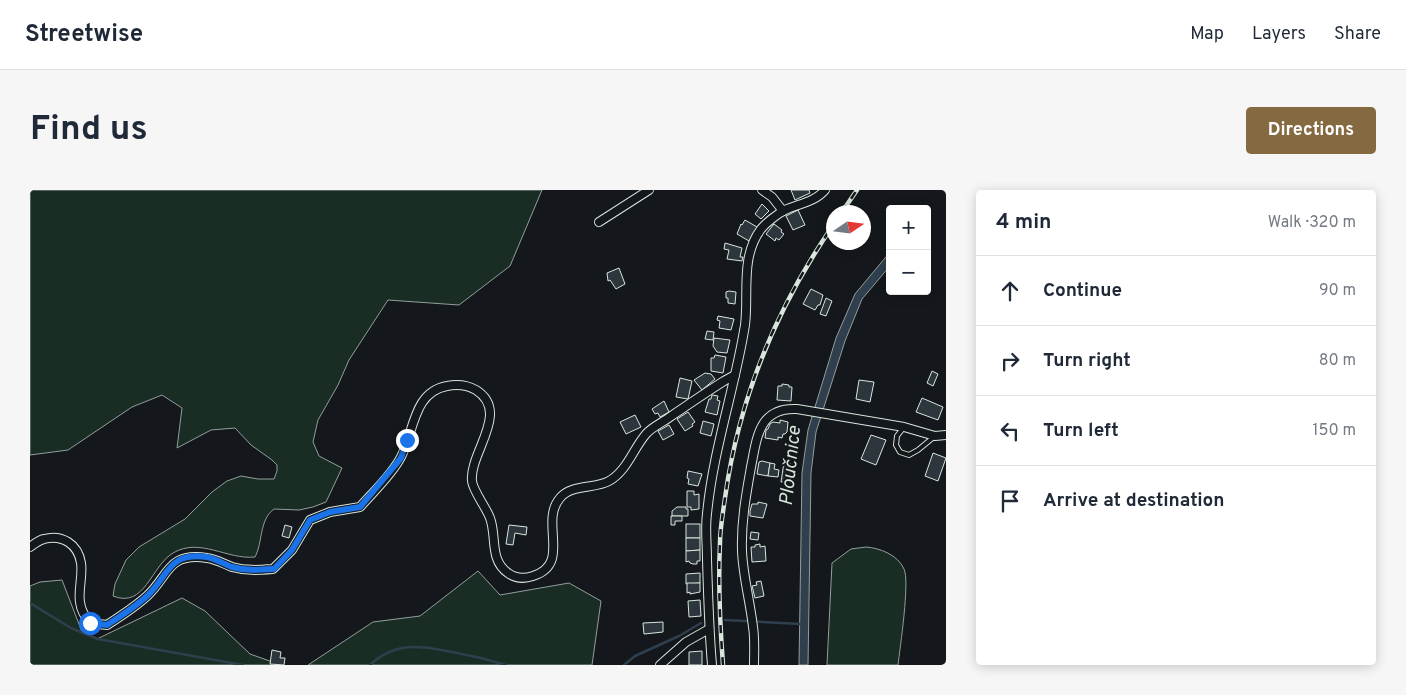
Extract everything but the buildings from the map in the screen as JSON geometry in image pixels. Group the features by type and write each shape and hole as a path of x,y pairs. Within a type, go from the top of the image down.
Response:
{"street":[{"path":"599,222 649,190"},
{"path":"762,190 772,197 783,211"},
{"path":"712,665 709,629 707,515 715,458 735,375 745,323 749,257 754,242 762,228 783,211 812,200 824,190"},
{"path":"30,547 43,539 60,538 68,541 81,562 79,600 82,612 90,623 107,625 149,594 166,571 179,560 193,556 209,558 232,567 250,571 274,569 292,550 310,520 330,512 360,507 401,458 421,402 430,392 440,387 454,384 471,388 481,394 488,405 490,422 473,467 472,482 490,519 494,548 499,565 518,578 528,578 543,573 550,565 554,553 552,519 555,505 561,496 573,490 607,482 619,474 647,432 735,375"},
{"path":"754,665 753,626 744,569 742,530 743,510 756,439 760,427 773,413 788,408 904,427 935,436 946,435"},
{"path":"660,665 686,642 709,629"}],"lane":[{"path":"904,427 897,436 896,445 900,452 909,455 935,436"}],"green space":[{"path":"30,190 542,190 510,266 459,305 388,300 349,360 338,385 318,420 313,442 319,456 342,468 326,502 299,510 274,509 266,519 255,557 245,557 193,547 173,553 165,559 140,592 133,597 124,598 113,596 115,584 126,560 139,547 185,519 212,492 227,481 241,476 274,479 277,465 251,445 235,428 211,430 177,448 182,408 162,395 132,407 68,450 30,455"},
{"path":"866,547 877,549 893,556 901,564 906,576 898,665 827,665 832,563 851,549"},
{"path":"478,571 500,595 569,583 601,601 592,665 308,665 373,622 420,616"},
{"path":"62,580 82,632 97,639 182,598 205,611 250,654 281,665 30,665 30,586 40,582"}],"water":[{"path":"886,257 886,271 862,299 845,341 816,432 811,473 808,665 799,665 802,473 808,430 836,338 855,294"}],"waterway":[{"path":"30,603 71,628 98,639 243,665"},
{"path":"725,620 801,624"},
{"path":"624,665 635,656 679,636 701,623"},
{"path":"370,665 390,652 411,647 445,650 506,665"}],"railway":[{"path":"847,205 857,190"},
{"path":"723,665 719,589 720,532 731,461 750,389 763,355 794,288 826,236"}],"route":[{"path":"90,623 107,625 128,611 149,594 166,571 179,560 193,556 209,558 232,567 250,571 274,569 292,550 310,520 330,512 360,507 401,458 407,440"}],"water label":[{"name":"Ploučnice","path":"791,466"}]}
